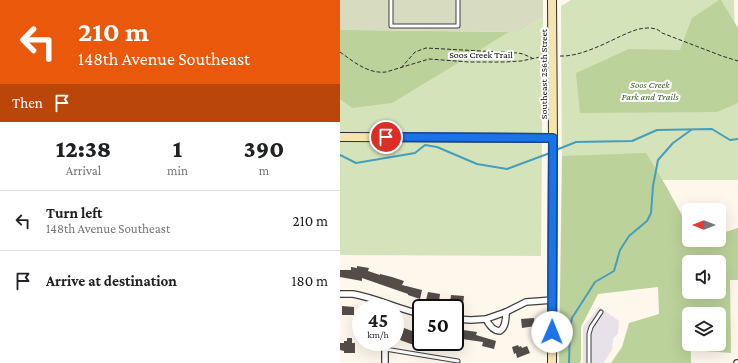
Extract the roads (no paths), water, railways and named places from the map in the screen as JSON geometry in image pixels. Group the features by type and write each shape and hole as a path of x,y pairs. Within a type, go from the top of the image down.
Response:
{"main road":[{"name":"Southeast 256th Street","path":"552,0 552,363"},
{"path":"340,137 553,142"}],"street":[{"path":"340,294 353,294 372,299"},
{"path":"464,320 486,319 506,312 526,302 553,300"},
{"path":"486,319 494,330 500,331 504,326 506,312"},
{"path":"385,351 385,363"}],"lane":[{"path":"391,0 391,26 458,26 458,0"},
{"path":"589,363 589,334 591,327 600,312"},
{"path":"397,351 458,361"}],"waterway":[{"path":"556,150 576,142 632,141 657,130 712,129 730,140 738,139"},
{"path":"569,363 570,328 572,318 595,282 614,271 620,250 629,236 647,221 651,213 653,186 658,160 673,143 691,130"},
{"path":"340,155 356,163 415,153 425,145 437,147 477,164 507,169 550,153"}],"park label":[{"name":"Soos Creek Park and Trails","path":"650,90"}]}
